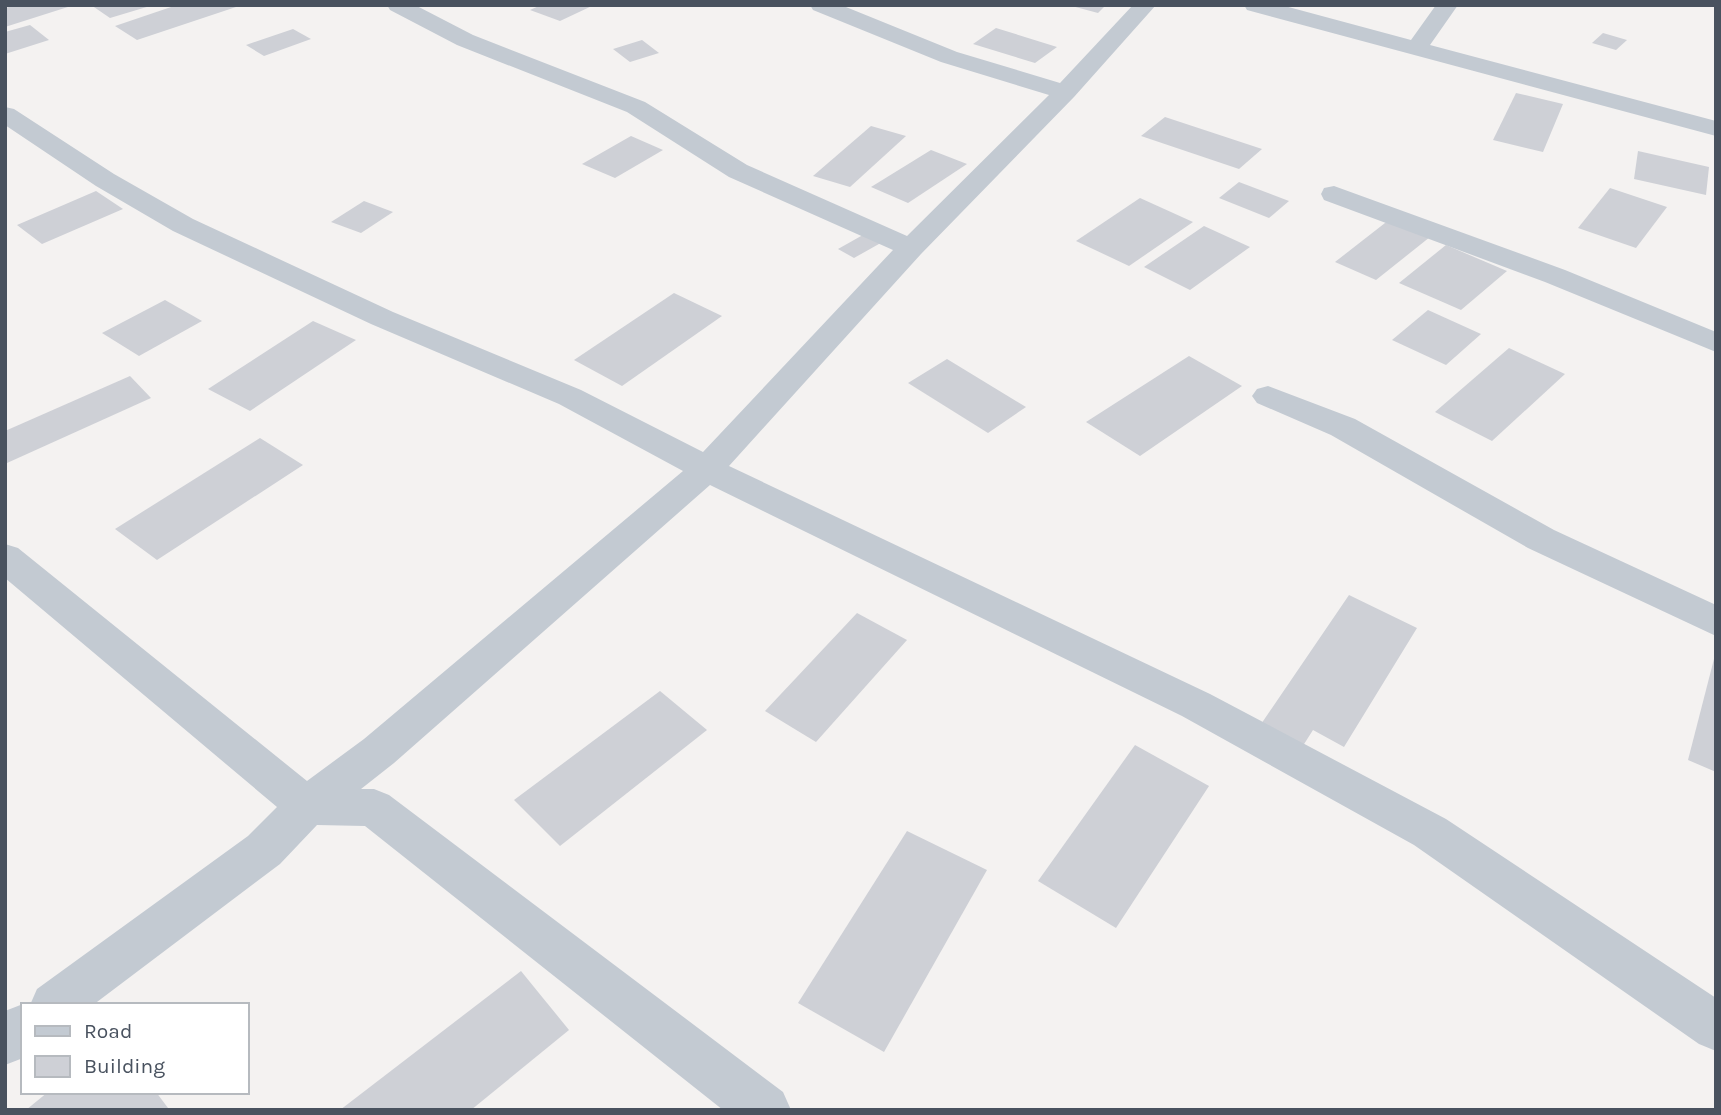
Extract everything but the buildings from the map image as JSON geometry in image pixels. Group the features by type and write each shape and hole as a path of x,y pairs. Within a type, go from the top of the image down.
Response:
{"street":[{"path":"398,5 465,40 636,107 738,171 911,248"},
{"path":"821,5 949,57 1065,92"},
{"path":"57,1003 264,850 307,806 379,751 707,469 911,248 1065,92 1145,5"},
{"path":"1255,5 1716,129"},
{"path":"1416,49 1447,5"},
{"path":"5,114 105,180 183,225 382,318 570,397 707,469 1196,705 1417,825 1716,1027"},
{"path":"1334,194 1555,276 1716,343"},
{"path":"1268,396 1343,427 1541,538 1716,622"},
{"path":"5,557 247,760 307,806 374,808 765,1110"},
{"path":"5,1041 21,1029"}]}
